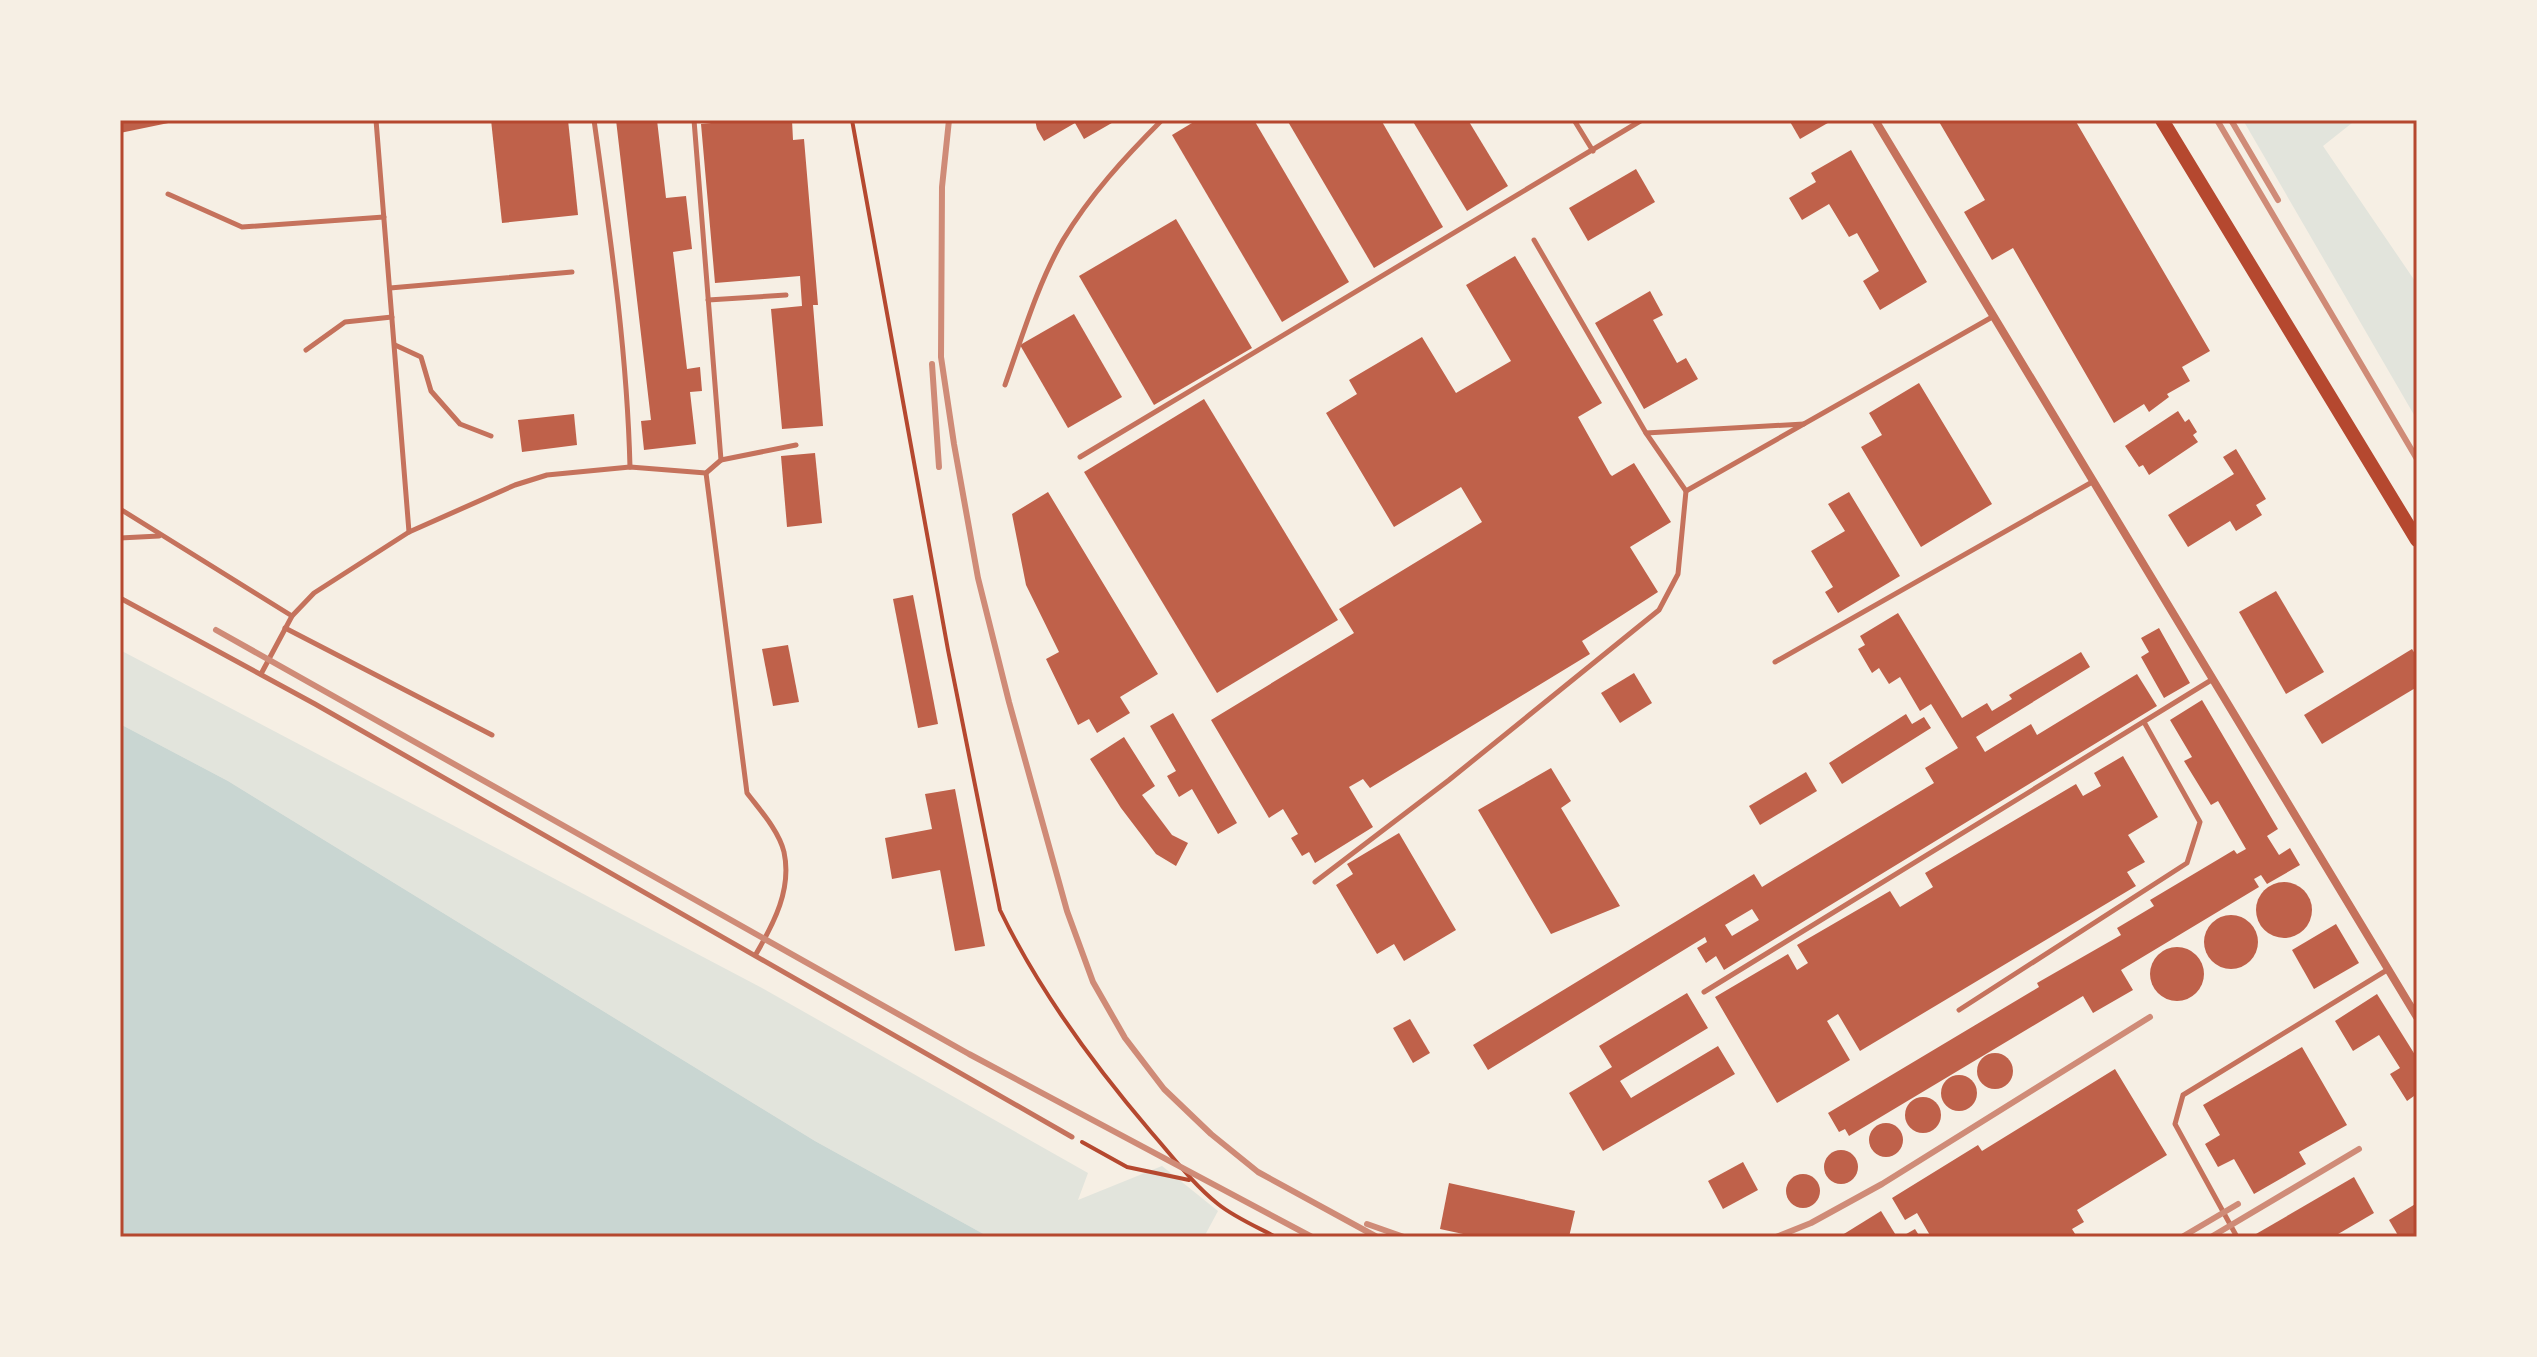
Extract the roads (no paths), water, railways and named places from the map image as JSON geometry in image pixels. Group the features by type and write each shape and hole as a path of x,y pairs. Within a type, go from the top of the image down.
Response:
{"main road":[{"path":"2162,120 2417,540"}],"street":[{"path":"1875,120 2417,1017"}],"lane":[{"path":"376,120 409,532"},
{"path":"594,120 615,274 629,416 630,467"},
{"path":"694,120 721,460"},
{"path":"1005,385 1027,321 1063,241 1114,169 1162,120"},
{"path":"1574,120 1593,151"},
{"path":"1080,457 1642,120"},
{"path":"168,194 242,227 384,217"},
{"path":"1315,882 1449,780 1659,610 1678,574 1686,491 1646,433 1534,240"},
{"path":"390,288 572,272"},
{"path":"708,300 786,295"},
{"path":"1686,491 1994,316"},
{"path":"306,350 345,322 392,317"},
{"path":"394,344 421,357 431,391 460,424 491,436"},
{"path":"1646,433 1805,424"},
{"path":"261,674 292,616 314,593 409,532 515,485 547,475 630,467 706,473 721,460 796,445"},
{"path":"706,473 747,793 784,850 782,900 756,954"},
{"path":"1775,662 2095,480"},
{"path":"120,509 292,616"},
{"path":"120,538 162,536"},
{"path":"120,598 261,674 756,954 1072,1137"},
{"path":"285,628 492,735"},
{"path":"1704,992 2214,679"},
{"path":"1959,1010 2187,863 2200,822 2144,722"},
{"path":"2237,1237 2175,1124 2183,1095 2388,969"}],"railway":[{"path":"949,120 942,187 941,357 954,444 978,578 1009,702 1067,911 1093,982 1125,1038 1164,1089 1211,1134 1258,1172 1377,1237"},
{"path":"2217,120 2417,459"},
{"path":"2231,120 2278,200"},
{"path":"932,364 939,467"},
{"path":"216,630 969,1054 1312,1237"},
{"path":"1776,1237 1811,1223 1882,1184 2150,1017"},
{"path":"2211,1237 2359,1149"},
{"path":"2182,1237 2238,1204"},
{"path":"1367,1224 1404,1237"}]}
